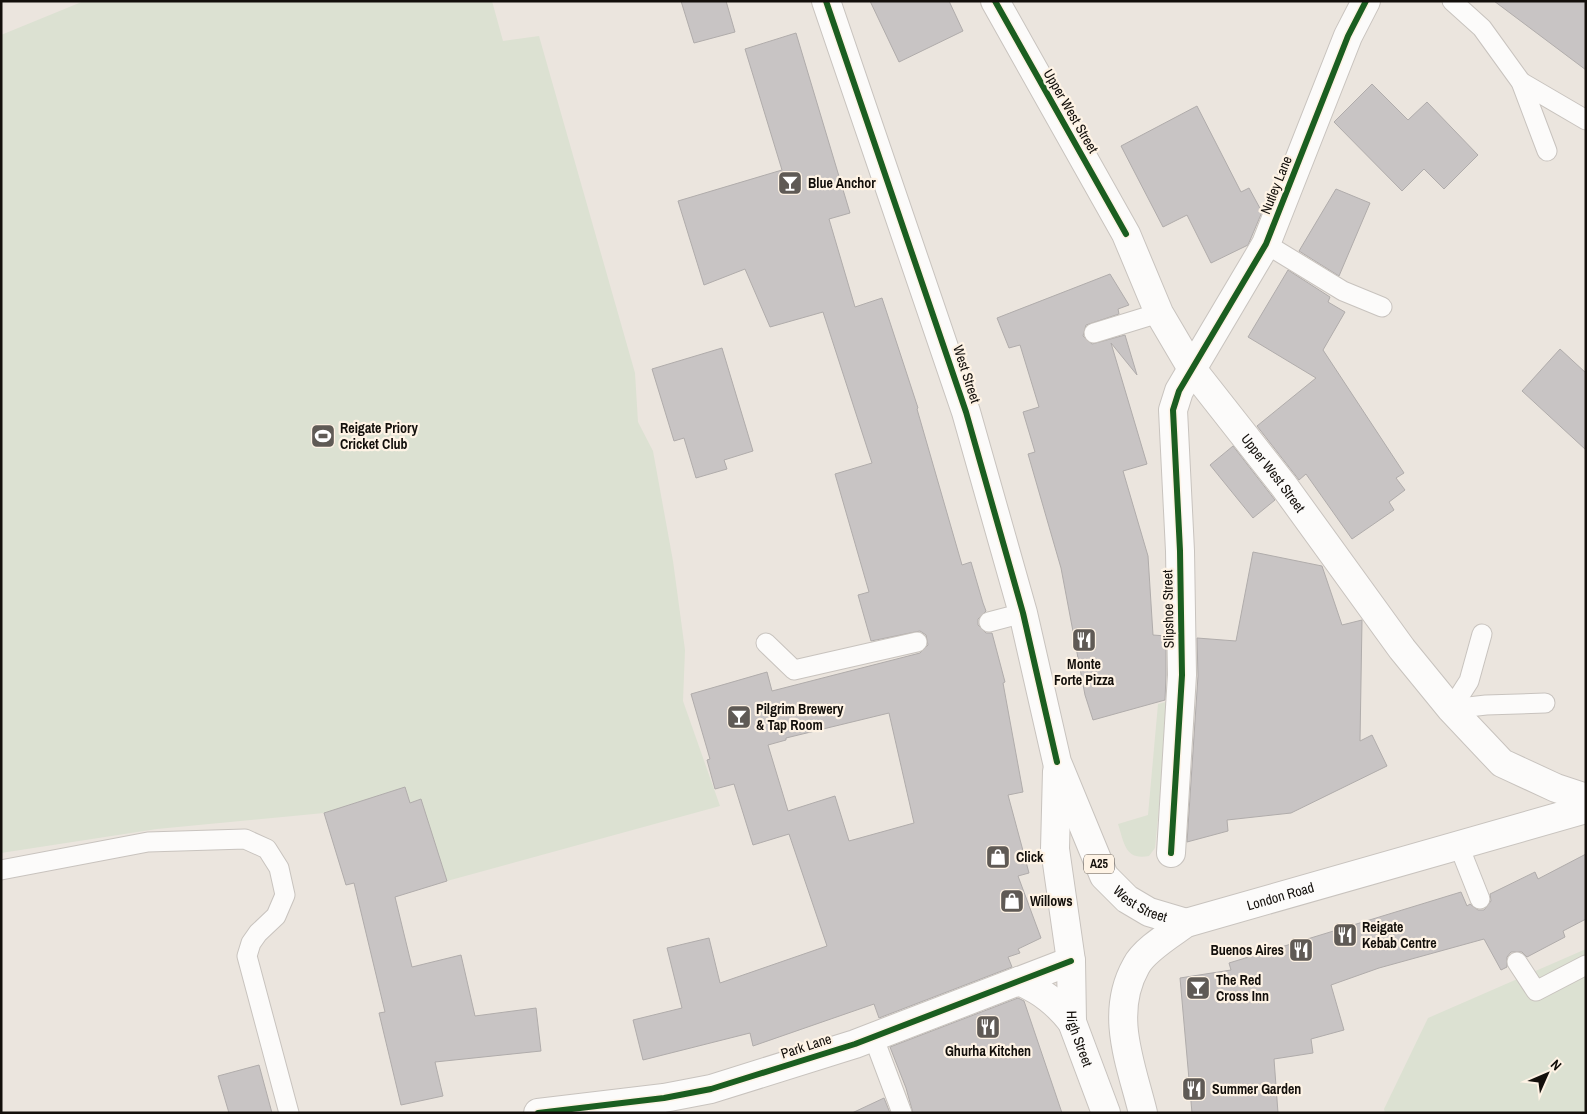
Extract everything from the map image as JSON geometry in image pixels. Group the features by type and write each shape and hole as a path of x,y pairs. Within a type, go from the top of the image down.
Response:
{"street":[{"name":"West Street","path":"826,1 966,412 1023,613 1057,762 1104,876 1127,899 1149,912 1186,923"},
{"name":"Upper West Street","path":"995,1 1126,234 1159,313 1192,369 1284,486 1347,574 1451,709 1502,763 1556,788 1586,798"},
{"name":"Nutley Lane","path":"1192,369 1266,244 1348,36 1366,1"},
{"name":"Slipshoe Street","path":"1171,853 1182,675 1180,551 1173,410 1179,391 1192,369"},
{"name":"West Street","path":"1057,762 1055,849 1072,961"},
{"name":"London Road","path":"1143,1113 1122,1029 1123,1010 1136,965 1156,945 1186,923 1586,810"},
{"name":"Park Lane","path":"538,1113 664,1106 873,1036 1072,961"},
{"name":"High Street","path":"1072,961 1072,1022 1106,1113"},
{"path":"1019,981 1038,990 1059,1006 1072,1022"}],"lane":[{"path":"1452,1 1482,28 1521,82 1547,151"},
{"path":"1521,82 1586,120"},
{"path":"1266,244 1343,291 1382,307"},
{"path":"1094,333 1159,313"},
{"path":"989,622 1023,613"},
{"path":"1451,709 1469,681 1482,634"},
{"path":"766,643 794,670 917,642"},
{"path":"1451,709 1486,705 1545,703"},
{"path":"1,870 148,842 245,839 267,849 279,868 285,895 276,916 255,938 247,956 290,1113"},
{"path":"1459,846 1480,900"},
{"path":"1518,962 1536,991 1586,965"},
{"path":"873,1036 902,1113"}],"green space":[{"name":"Reigate Priory Cricket Club","path":"84,1 492,1 503,41 539,36 635,373 638,422 653,451 673,561 685,650 683,701 720,806 447,881 421,800 410,803 405,787 324,813 157,829 1,853 1,35"},
{"path":"1169,701 1155,848 1149,856 1135,856 1127,849 1118,824 1148,815 1158,704"},
{"path":"1586,949 1586,1113 1385,1113 1384,1109 1428,1018"}],"building":[{"path":"681,1 726,1 735,32 694,43"},
{"path":"870,1 949,1 963,31 899,62"},
{"path":"1494,1 1586,1 1586,70"},
{"path":"796,33 850,213 829,219 855,307 882,298 918,408 962,565 971,562 986,611 978,619 978,625 986,633 992,633 1005,682 1003,683 1023,792 1008,795 1029,873 1018,876 1041,938 1018,949 1020,953 1008,957 1012,967 879,1018 874,1004 753,1046 750,1033 643,1060 633,1020 682,1008 667,948 709,938 720,983 827,946 789,834 753,845 734,784 715,789 707,760 710,759 691,694 767,672 772,691 920,653 928,645 926,635 920,631 871,641 858,595 869,592 835,474 872,463 823,312 770,327 745,269 704,285 678,201 782,170 745,49","holes":["889,713 914,823 849,841 835,796 788,811 768,745 786,740 786,738"]},
{"path":"1372,84 1408,120 1427,102 1478,155 1444,189 1424,169 1402,191 1334,122"},
{"path":"1197,106 1241,192 1249,188 1262,212 1248,245 1211,263 1187,215 1163,227 1121,146"},
{"path":"1336,189 1370,203 1339,276 1299,251"},
{"path":"1288,270 1330,297 1328,302 1345,312 1323,350 1404,473 1396,478 1405,490 1389,502 1394,510 1352,539 1306,474 1299,480 1257,426 1316,378 1248,337"},
{"path":"1110,274 1129,305 1118,309 1119,314 1086,325 1083,336 1092,344 1125,335 1137,375 1111,343 1147,464 1123,471 1148,556 1153,635 1166,636 1166,675 1165,700 1093,720 1085,695 1061,568 1028,454 1035,452 1023,412 1039,407 1020,345 1009,348 997,318"},
{"path":"722,348 753,451 724,460 727,469 696,478 684,438 674,441 652,369"},
{"path":"1560,349 1586,373 1586,450 1522,391"},
{"path":"1233,446 1275,500 1253,518 1210,465"},
{"path":"1253,552 1322,566 1342,625 1362,620 1360,741 1372,735 1387,766 1291,813 1227,820 1228,831 1187,842 1198,676 1197,638 1236,641"},
{"path":"405,787 410,803 421,799 447,881 395,897 412,967 461,955 475,1016 536,1008 541,1051 435,1062 443,1096 401,1105 379,1013 385,1012 354,883 346,885 324,813"},
{"path":"1586,854 1586,919 1563,931 1565,937 1527,957 1522,952 1511,952 1507,957 1507,967 1501,970 1484,939 1379,968 1331,985 1344,1030 1311,1039 1313,1053 1274,1059 1278,1113 1192,1113 1180,978 1231,970 1229,963 1461,892 1467,906 1470,904 1478,910 1484,910 1491,901 1490,894 1535,872 1538,879"},
{"path":"1018,998 1024,1001 1062,1113 913,1113 906,1088 890,1047"},
{"path":"259,1065 272,1113 229,1113 218,1076"},
{"path":"884,1098 890,1113 852,1113"}],"cycle path":[{"path":"826,1 966,412 1023,613 1057,762"},
{"path":"995,1 1126,234"},
{"path":"1171,853 1182,675 1180,551 1173,410 1179,391 1266,244 1348,36 1366,1"},
{"path":"538,1113 664,1098 711,1089 855,1044 1071,961"}],"place":[{"name":"Blue Anchor","path":"790,183"},
{"name":"Reigate Priory Cricket Club","path":"323,436"},
{"name":"Monte Forte Pizza","path":"1084,640"},
{"name":"Pilgrim Brewery & Tap Room","path":"739,717"},
{"name":"Click","path":"998,857"},
{"name":"Willows","path":"1012,901"},
{"name":"Reigate Kebab Centre","path":"1345,935"},
{"name":"Buenos Aires","path":"1301,950"},
{"name":"The Red Cross Inn","path":"1198,988"},
{"name":"Ghurha Kitchen","path":"988,1027"},
{"name":"Summer Garden","path":"1194,1089"}]}
